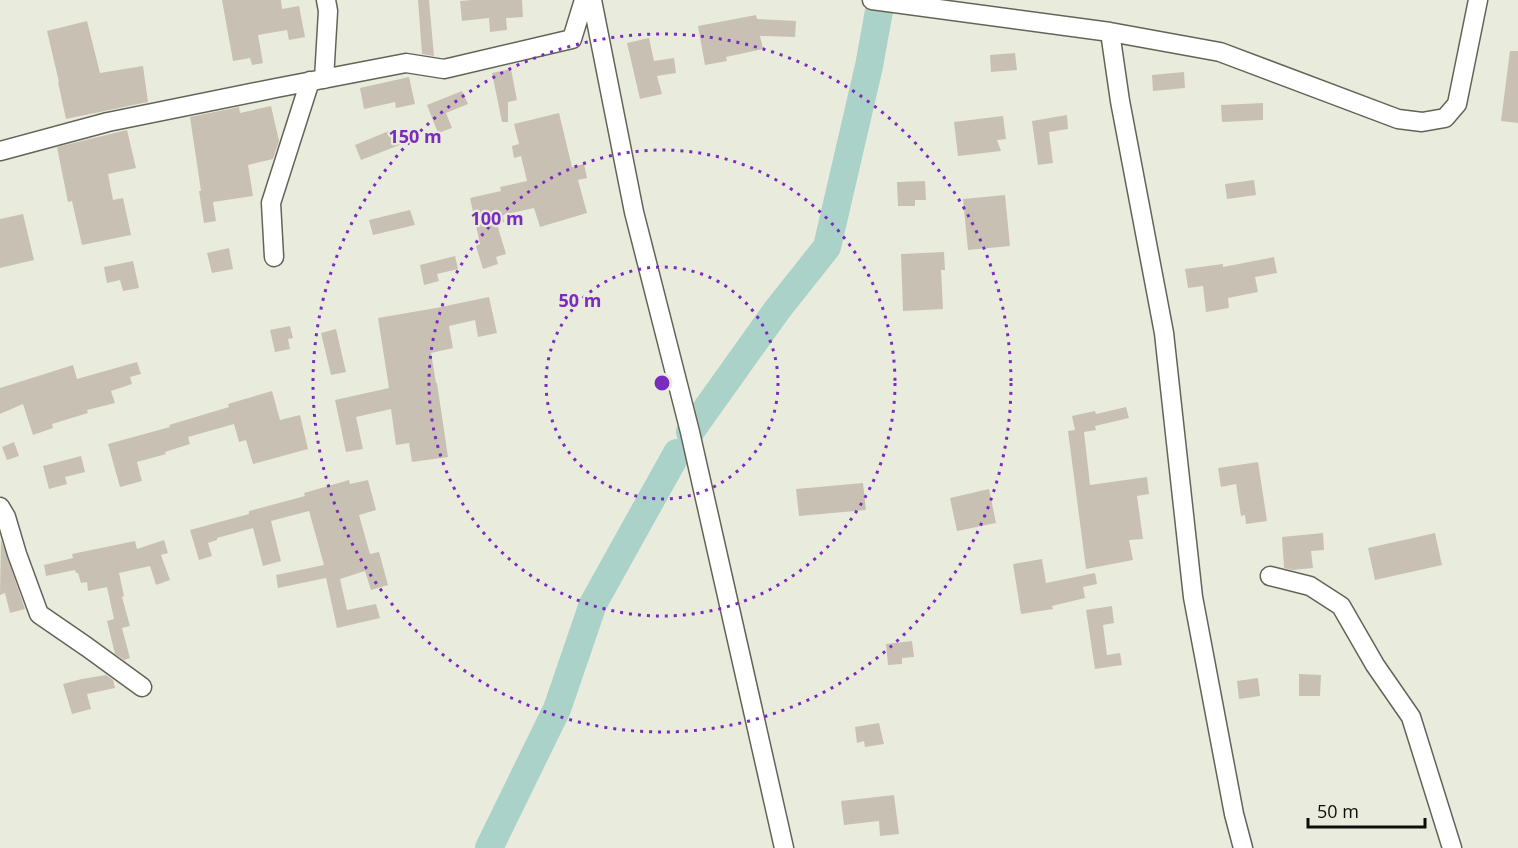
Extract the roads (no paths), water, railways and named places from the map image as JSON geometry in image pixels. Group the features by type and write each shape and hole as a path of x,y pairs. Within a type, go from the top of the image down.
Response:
{"street":[{"path":"274,256 272,203 317,80 328,11 326,0"},
{"path":"0,151 108,122 317,80 406,63 444,69 572,39 584,0"},
{"path":"592,0 634,213 690,432 784,848"},
{"path":"880,1 1110,32 1220,52 1398,119 1422,122 1445,118 1457,104 1478,0"},
{"path":"1110,32 1120,100 1164,333 1193,597 1234,814 1243,848"},
{"path":"0,507 6,517 39,614 142,687"},
{"path":"1270,576 1310,586 1341,606 1375,665 1411,717 1452,848"}],"waterway":[{"path":"690,432 777,310 827,247 869,66 881,0"},
{"path":"489,848 557,709 593,604 677,453"}]}
